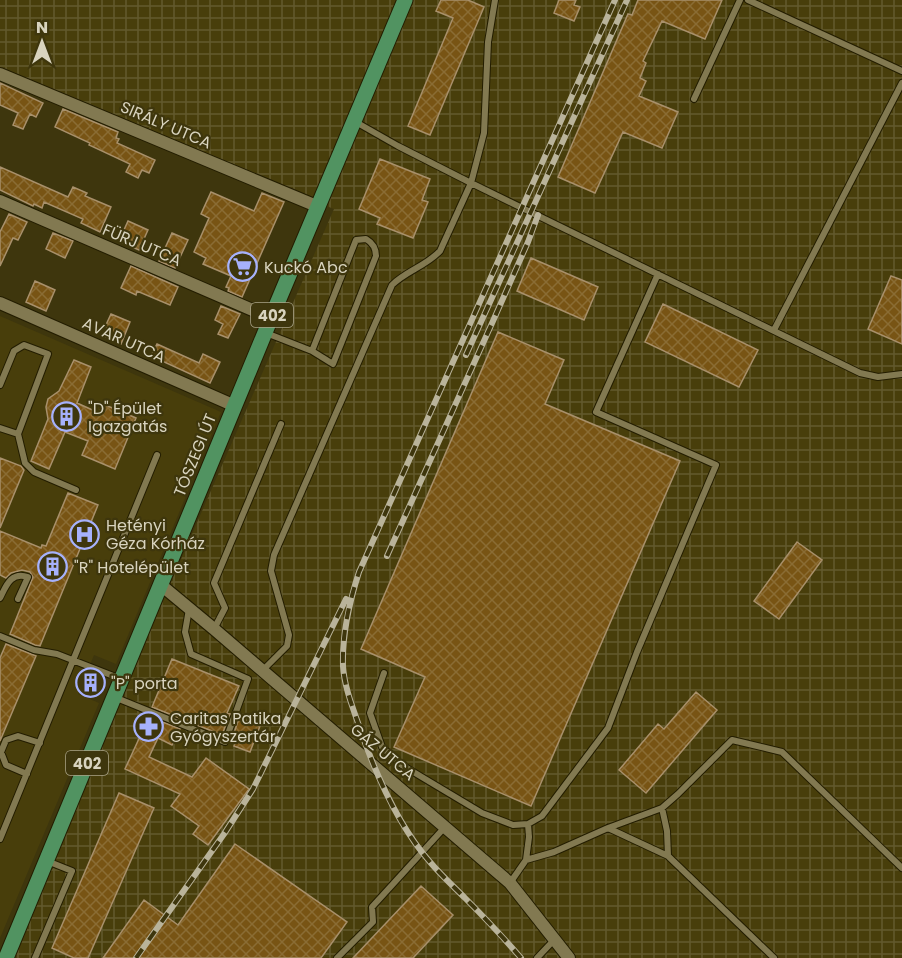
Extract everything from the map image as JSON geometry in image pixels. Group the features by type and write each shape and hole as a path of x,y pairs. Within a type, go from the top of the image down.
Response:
{"main road":[{"name":"TÓSZEGI ÚT","path":"6,958 405,0"}],"street":[{"name":"SIRÁLY UTCA","path":"0,74 319,207"},
{"name":"FÜRJ UTCA","path":"0,201 271,318"},
{"name":"AVAR UTCA","path":"0,303 235,406"},
{"name":"GÁZ UTCA","path":"161,585 510,883 568,958"}],"lane":[{"path":"262,671 287,646 289,635 271,571 274,555 392,285 401,276 434,258 440,251 471,183 484,133 488,42 495,0"},
{"path":"694,99 740,0"},
{"path":"748,0 902,71"},
{"path":"774,330 902,83"},
{"path":"354,121 471,183 860,373 878,377 902,374"},
{"path":"265,333 312,351 333,364 376,256 374,245 366,239 356,240 312,351"},
{"path":"384,673 370,713 382,747 400,764 482,813 513,825 528,824 542,816 608,728 637,652 716,465 596,412 658,274"},
{"path":"0,385 14,351 24,345 48,354 18,434 25,463 34,472 76,490"},
{"path":"214,629 225,608 214,583 281,424"},
{"path":"0,428 18,434"},
{"path":"0,839 157,455"},
{"path":"0,598 9,582 22,575 28,577 18,599"},
{"path":"114,697 225,742 248,679 191,654 185,632 189,608"},
{"path":"0,636 34,650 57,654 121,680"},
{"path":"27,774 6,765 1,752 6,740 18,736 40,743"},
{"path":"526,860 554,852 662,808 732,740 782,752 902,868"},
{"path":"662,808 667,831 668,856"},
{"path":"510,883 526,860 530,837 528,824"},
{"path":"337,958 373,922 372,907 445,827"},
{"path":"609,828 668,856 774,958"},
{"path":"35,958 72,871 47,861"},
{"path":"537,958 554,940"}],"shaded area":[{"path":"0,0 902,0 902,958 15,958 127,683 334,209 0,75"},
{"name":"Hetényi Géza Kórház","path":"0,316 221,412 116,664 94,655 78,694 99,703 0,938"}],"building":[{"path":"441,0 468,0 484,7 430,135 408,126 453,18 436,11"},
{"path":"559,0 576,0 574,5 580,7 574,21 554,13"},
{"path":"638,0 722,0 705,39 662,21 643,61 646,63 640,78 646,81 639,96 678,112 662,148 623,132 595,193 558,177 628,14 632,15"},
{"path":"0,83 43,103 36,117 30,114 23,129 13,125 18,113 0,105"},
{"path":"63,109 118,132 117,143 155,160 149,173 142,170 138,178 126,172 130,164 55,127"},
{"path":"380,159 430,179 422,200 428,202 413,238 377,224 380,218 359,209"},
{"path":"0,167 68,197 73,187 87,193 85,196 111,207 100,232 81,223 83,219 44,202 42,208 34,204 33,206 0,190"},
{"path":"211,192 254,211 262,193 284,202 242,297 228,291 229,288 226,287 231,276 203,264 206,258 194,252 209,218 201,214"},
{"path":"9,214 27,222 18,240 13,238 0,266 0,232"},
{"path":"128,221 148,230 139,250 119,241"},
{"path":"53,233 73,241 65,258 46,249"},
{"path":"172,233 188,240 175,268 159,261"},
{"path":"531,258 598,287 584,320 517,291"},
{"path":"131,266 178,287 170,305 137,291 136,295 121,288"},
{"path":"891,276 902,280 902,344 868,329"},
{"path":"35,281 55,290 46,311 26,302"},
{"path":"663,304 758,350 739,387 645,342"},
{"path":"221,306 240,314 228,338 218,334 223,324 215,320"},
{"path":"111,314 130,322 121,344 104,336"},
{"path":"498,332 564,360 545,404 680,461 531,806 394,747 425,677 361,649"},
{"path":"157,344 199,363 203,354 220,362 210,383 151,356"},
{"path":"74,360 91,367 77,403 99,413 103,404 136,418 115,469 82,455 88,441 65,432 49,469 31,461 48,419 46,407 48,399 59,391"},
{"path":"0,458 21,466 24,470 0,528"},
{"name":"\"R\" Hotelépület","path":"68,493 98,505 40,646 35,645 10,634 33,577 30,572 22,570 11,573 6,578 0,575 0,531 41,548 42,545 46,546"},
{"path":"797,542 822,560 779,619 754,601"},
{"path":"6,644 36,656 0,741 0,658"},
{"path":"172,659 239,686 227,713 230,714 222,735 152,707"},
{"name":"\"P\" porta","path":"89,673 99,677 92,693 82,688"},
{"path":"696,692 717,710 646,793 619,770 658,724 664,729"},
{"path":"148,716 180,729 172,745 158,738 149,757 192,777 206,758 249,789 208,845 193,834 199,826 171,806 180,794 125,769"},
{"path":"239,718 260,726 250,752 234,746 236,741 232,739"},
{"path":"119,793 154,808 88,958 74,958 52,948"},
{"path":"235,844 347,922 321,958 103,958 144,900 178,925"},
{"path":"421,886 453,915 413,958 353,958"}],"railway":[{"path":"521,958 442,876 418,847 396,813 370,757 346,687 343,654 345,630 359,572 615,0"},
{"path":"466,355 627,0"},
{"path":"387,556 538,215"},
{"path":"136,958 253,789 346,599"}],"place":[{"name":"Kuckó Abc","path":"243,267"},
{"name":"\"D\" Épület Igazgatás","path":"67,417"},
{"name":"Hetényi Géza Kórház","path":"85,534"},
{"name":"\"R\" Hotelépület","path":"53,567"},
{"name":"\"P\" porta","path":"90,683"},
{"name":"Caritas Patika Gyógyszertár","path":"149,727"}]}
